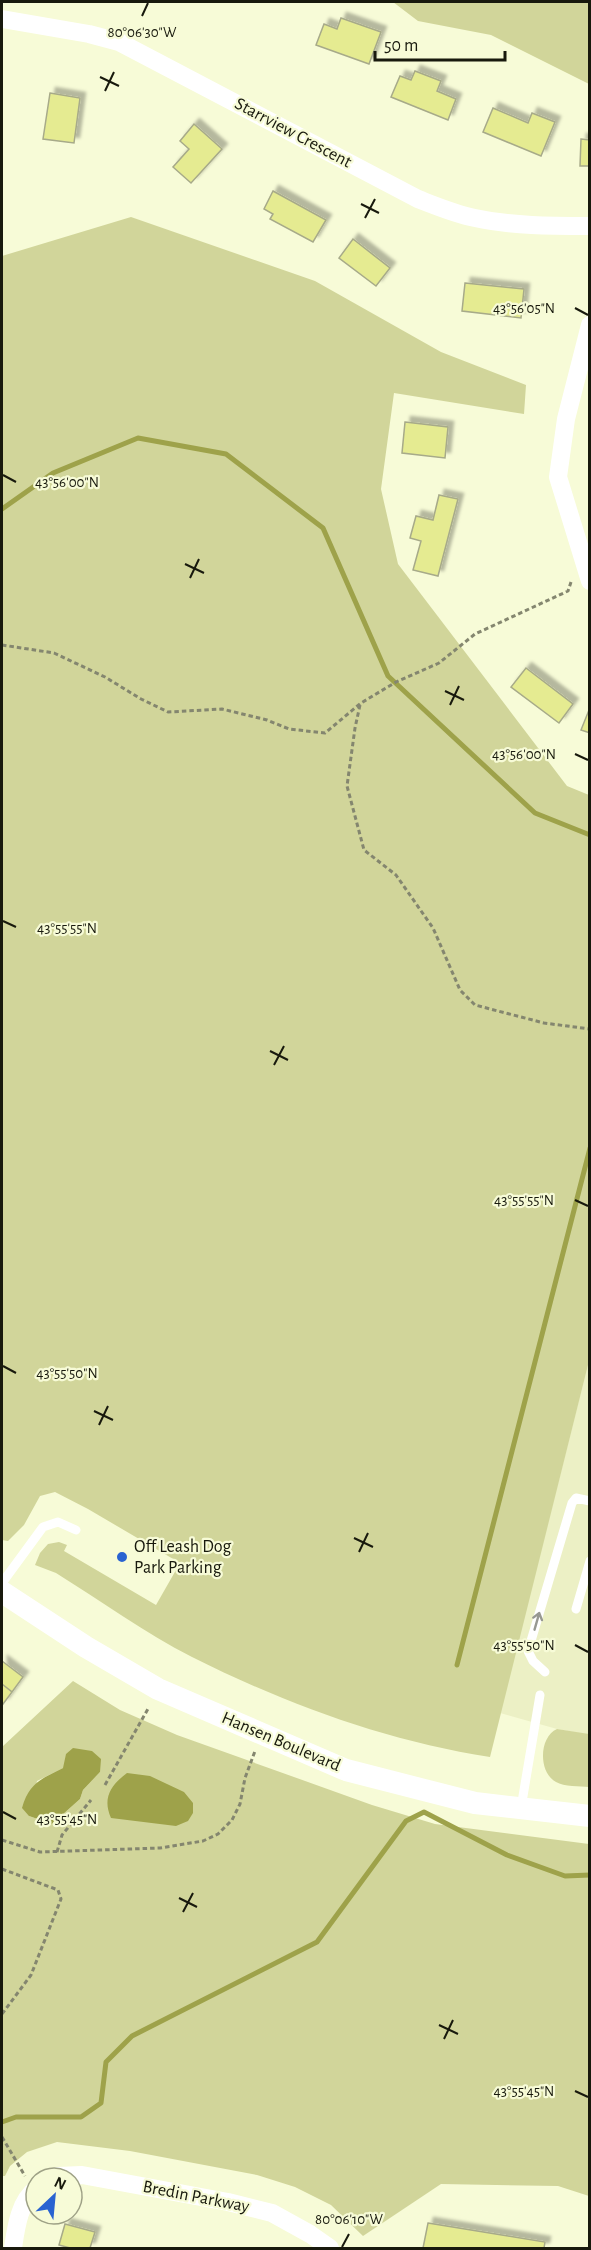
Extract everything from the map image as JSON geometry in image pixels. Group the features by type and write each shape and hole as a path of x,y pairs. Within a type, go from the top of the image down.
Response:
{"street":[{"name":"Starrview Crescent","path":"2,19 89,34 119,42 418,199 450,211 475,218 532,226 590,226"},
{"path":"590,325 566,419 558,477 590,581"},
{"name":"Hansen Boulevard","path":"2,1592 86,1647 158,1689 346,1770 475,1803 590,1816"},
{"name":"Bredin Parkway","path":"84,2175 228,2202 272,2213 330,2248"},
{"path":"13,2248 24,2210"}],"lane":[{"path":"545,1672 533,1661 528,1651 572,1503 576,1498 590,1502"},
{"path":"2,1582 43,1527 58,1522 76,1530"},
{"path":"576,1609 590,1561"},
{"path":"521,1808 540,1695"}],"path":[{"path":"2,645 54,653 105,677 168,712 222,709 267,720 289,729 325,733 360,703 395,683 439,663 475,634 568,591"},
{"path":"360,703 347,786 364,850 396,875 433,928 460,990 476,1005 544,1023 590,1029"},
{"path":"105,1785 158,1689"},
{"path":"2,1840 40,1852 160,1848 202,1841 218,1834 232,1820 240,1804 251,1758 265,1735"},
{"path":"57,1852 62,1835 91,1800"},
{"path":"2,1869 58,1890 61,1899 31,1975 2,2014"},
{"path":"2,2137 24,2179"}],"shaded area":[{"path":"393,2 589,2 589,84 491,35 418,21"},
{"path":"131,217 315,281 441,352 526,385 524,414 394,393 381,489 398,564 567,786 589,795 589,1361 490,1757 375,1731 337,1719 264,1690 175,1648 56,1573 35,1565 40,1553 48,1544 59,1542 67,1545 64,1551 156,1605 180,1563 55,1492 40,1496 24,1525 8,1541 2,1540 2,256"},
{"path":"589,1361 589,1735 557,1729 500,1713"},
{"path":"73,1681 120,1710 177,1735 372,1805 435,1824 589,1844 589,2196 558,2186 441,2184 363,2236 331,2205 295,2187 257,2175 130,2151 57,2142 27,2152 10,2166 5,2176 2,2176 2,1747","holes":["63,1768 100,1772 83,1790 80,1799 52,1824 29,1816 37,1781"]},
{"path":"557,1729 589,1734 589,1787 559,1784 546,1771 544,1747 551,1733"},
{"path":"73,1748 92,1751 101,1759 100,1772 83,1790 80,1799 52,1824 29,1816 22,1808 28,1793 42,1779 63,1768 66,1754"},
{"path":"127,1773 150,1776 184,1792 193,1803 193,1813 188,1821 176,1826 111,1818 107,1804 110,1792 116,1782"}],"building":[{"path":"341,18 381,32 369,64 316,45 324,24 337,29"},
{"path":"415,71 441,81 437,91 456,99 448,120 391,97 400,76 411,80"},
{"path":"50,93 80,98 74,143 43,139"},
{"path":"493,108 528,123 532,113 555,122 541,156 483,132"},
{"path":"194,124 222,149 191,183 173,167 189,149 180,141"},
{"path":"581,139 590,140 590,166 580,166"},
{"path":"273,191 326,220 313,242 270,219 273,214 264,209"},
{"path":"353,239 390,268 376,286 339,258"},
{"path":"465,283 524,289 521,318 462,311"},
{"path":"405,422 448,427 445,458 402,453"},
{"path":"439,495 458,499 438,576 413,570 421,541 410,538 416,516 433,520"},
{"path":"526,668 573,704 559,723 511,687"},
{"path":"590,711 590,733 581,730"},
{"path":"2,1661 23,1677 12,1692 2,1684"},
{"path":"2,1684 12,1692 3,1704 2,1703"},
{"path":"428,2223 545,2242 544,2248 423,2248"},
{"path":"64,2226 95,2232 90,2248 70,2248 59,2245"}],"waterway":[{"path":"2,509 53,473 138,438 226,454 323,528 388,676 535,813 590,835"},
{"path":"457,1665 590,1148"},
{"path":"2,2122 16,2117 81,2117 101,2103 106,2062 132,2036 317,1942 406,1821 424,1812 507,1855 565,1876 590,1875"}],"place":[{"name":"Off Leash Dog Park Parking","path":"122,1557"}]}
